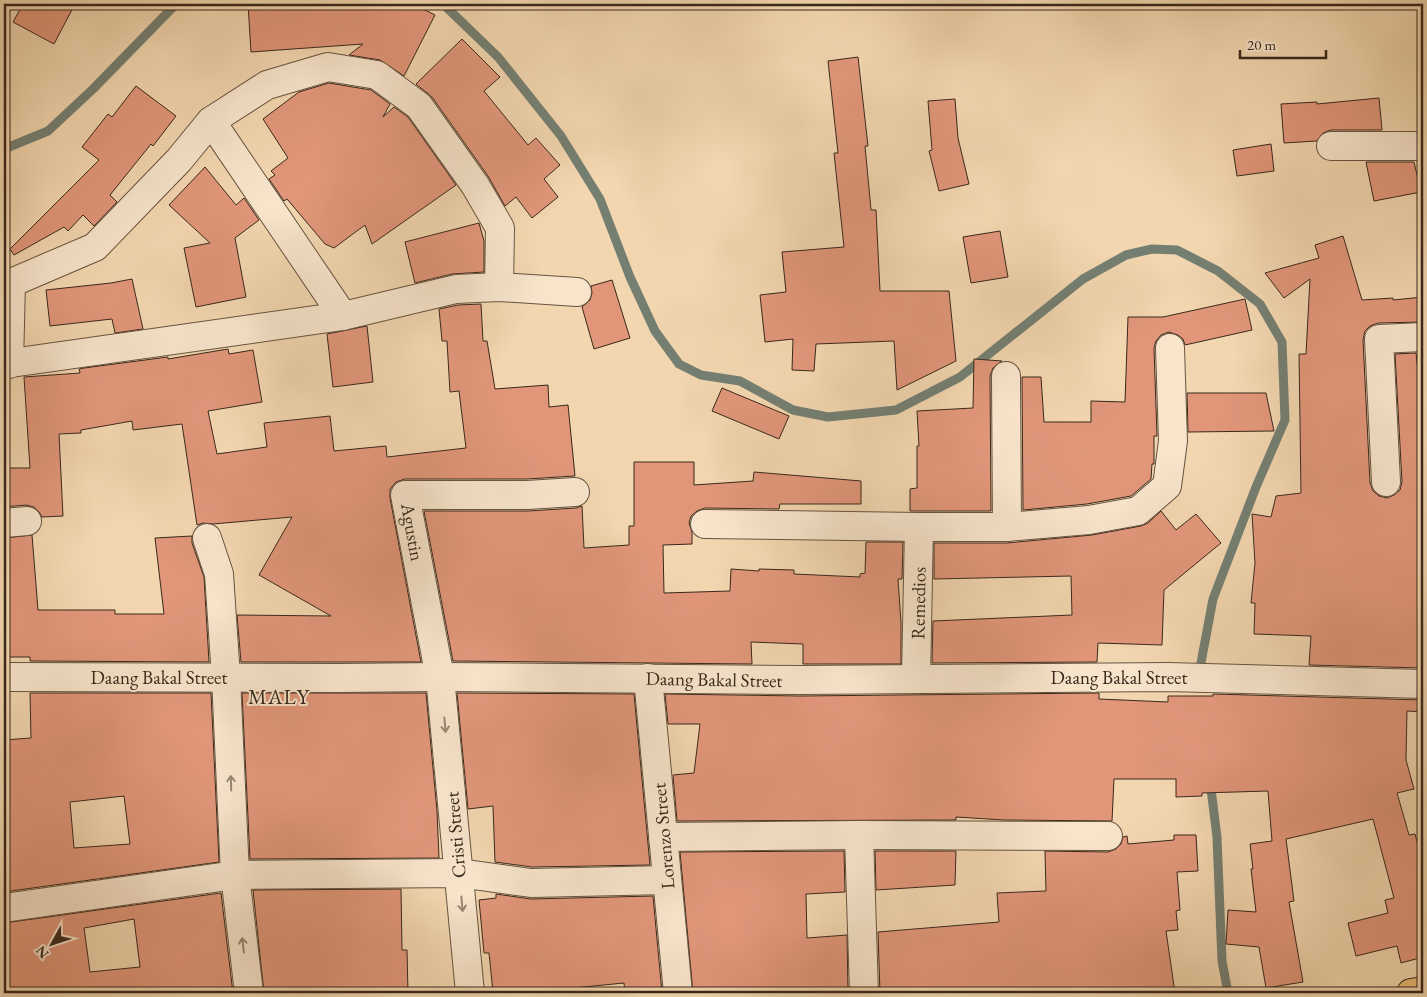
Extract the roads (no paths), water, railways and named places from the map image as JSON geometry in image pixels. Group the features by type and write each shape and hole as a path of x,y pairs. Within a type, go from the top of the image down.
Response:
{"main road":[{"path":"1410,993 1423,991"}],"street":[{"path":"499,287 500,228 475,185 419,106 377,75 328,67 266,85 211,121 166,175 95,246 7,283 7,364 343,316 456,290 499,287 576,292"},
{"path":"211,121 343,316"},
{"path":"1330,146 1423,146"},
{"path":"1386,482 1379,339 1423,337"},
{"path":"705,524 1007,527 1089,520 1138,511 1166,486 1173,441 1170,348"},
{"path":"1006,376 1007,527"},
{"name":"Agustin","path":"440,677 405,495 527,495 575,492"},
{"name":"Remedios","path":"916,678 919,527"},
{"path":"207,538 219,574 226,677 235,875 249,993"},
{"name":"Daang Bakal Street","path":"4,677 440,677 800,680 1168,676 1423,684"},
{"name":"Cristi Street","path":"440,677 470,993"},
{"name":"Lorenzo Street","path":"648,678 678,993"},
{"path":"859,835 864,993"},
{"path":"663,837 859,835 1108,836"},
{"path":"4,908 235,875 459,873 531,883 667,880"}],"waterway":[{"path":"4,149 48,131 93,89 176,4"},
{"path":"443,4 498,57 561,136 600,199 630,277 655,331 679,364 701,375 740,381 793,410 828,417 896,410 960,377 1083,279 1126,255 1152,249 1177,250 1218,271 1260,304 1282,342 1285,420 1256,487 1213,599 1200,668"},
{"path":"1210,781 1217,837 1222,961 1228,993"}],"district":[{"name":"MALY","path":"279,697"}]}
